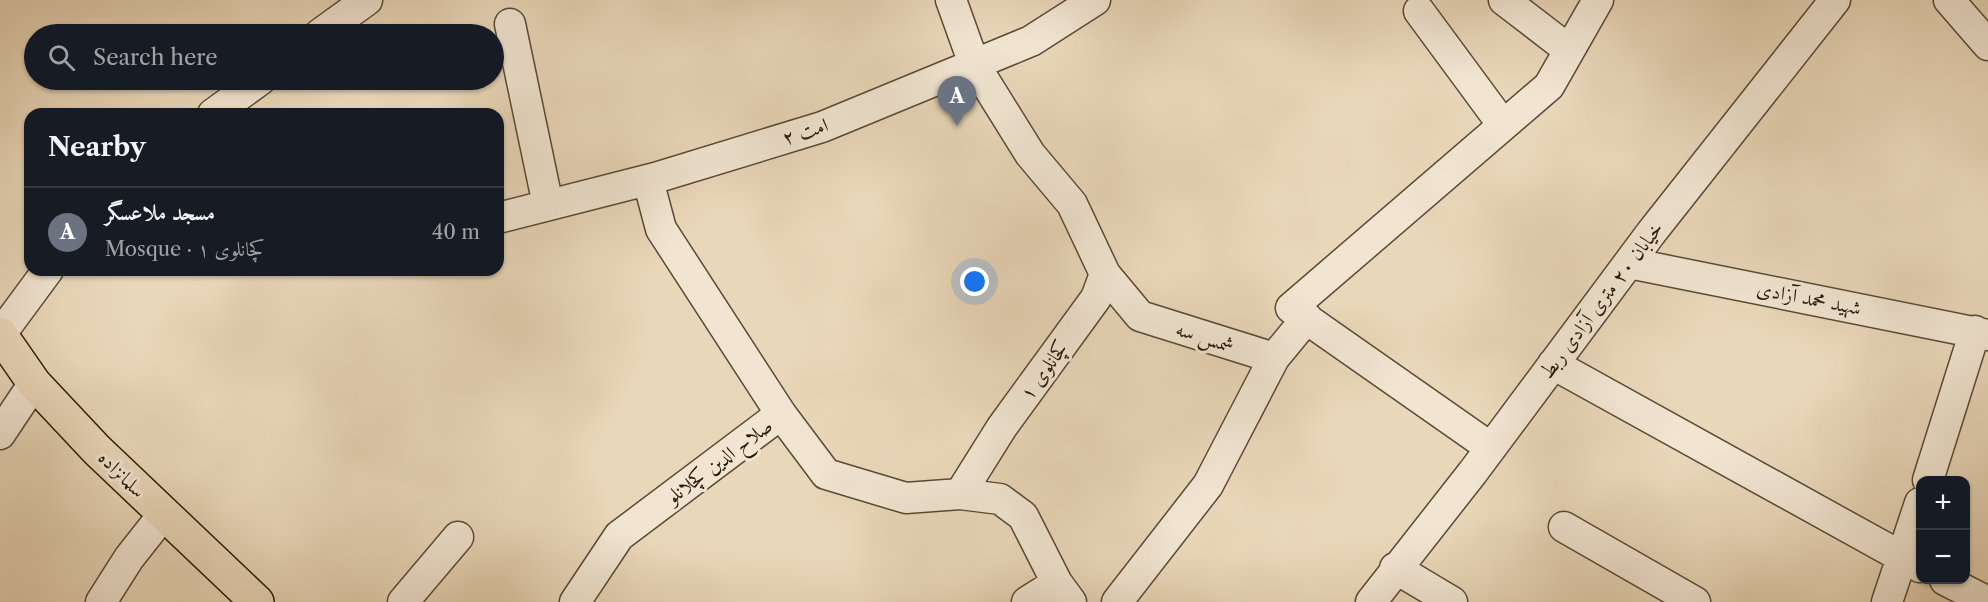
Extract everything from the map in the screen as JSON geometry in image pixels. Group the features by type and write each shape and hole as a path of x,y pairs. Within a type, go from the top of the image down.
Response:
{"main road":[{"name":"سلمانزاده","path":"0,334 34,383 163,515 257,602"}],"street":[{"path":"334,24 367,0"},
{"path":"951,0 974,64 1030,154 1072,204 1105,274"},
{"path":"1504,0 1569,50"},
{"path":"1491,448 1292,308 1549,86 1598,0"},
{"name":"خیابان ۲۰ متری آزادی ربط","path":"1371,602 1395,568 1491,448 1629,263 1835,0"},
{"path":"1949,0 1988,45"},
{"name":"امت ۲","path":"504,216 648,180 822,127 1031,41 1093,1"},
{"path":"1419,11 1503,125"},
{"path":"510,24 548,205"},
{"path":"221,108 246,90"},
{"name":"صلاح الدین کچلانلو","path":"576,602 619,536 781,414 661,228 648,180"},
{"name":"شهید محمد آزادی","path":"1629,263 1982,333"},
{"name":"شمس سه","path":"1105,274 1140,316 1275,358"},
{"name":"کچانلوی ۱","path":"960,494 1002,427 1096,298 1105,274"},
{"path":"0,334 44,276"},
{"path":"1117,602 1208,484 1275,358 1307,318"},
{"path":"1929,476 1982,333"},
{"path":"1553,364 1912,562"},
{"path":"0,434 34,383"},
{"path":"781,414 826,474 906,498 960,494 999,499 1023,516 1064,593 1027,602"},
{"path":"101,602 129,558 163,515"},
{"path":"1564,527 1695,602"},
{"path":"1887,602 1912,562 1916,530"},
{"path":"404,602 458,537"},
{"path":"1395,568 1452,602"},
{"path":"1954,584 1988,602"}],"place":[{"name":"مسجد ملاعسگر","path":"957,126"}]}
